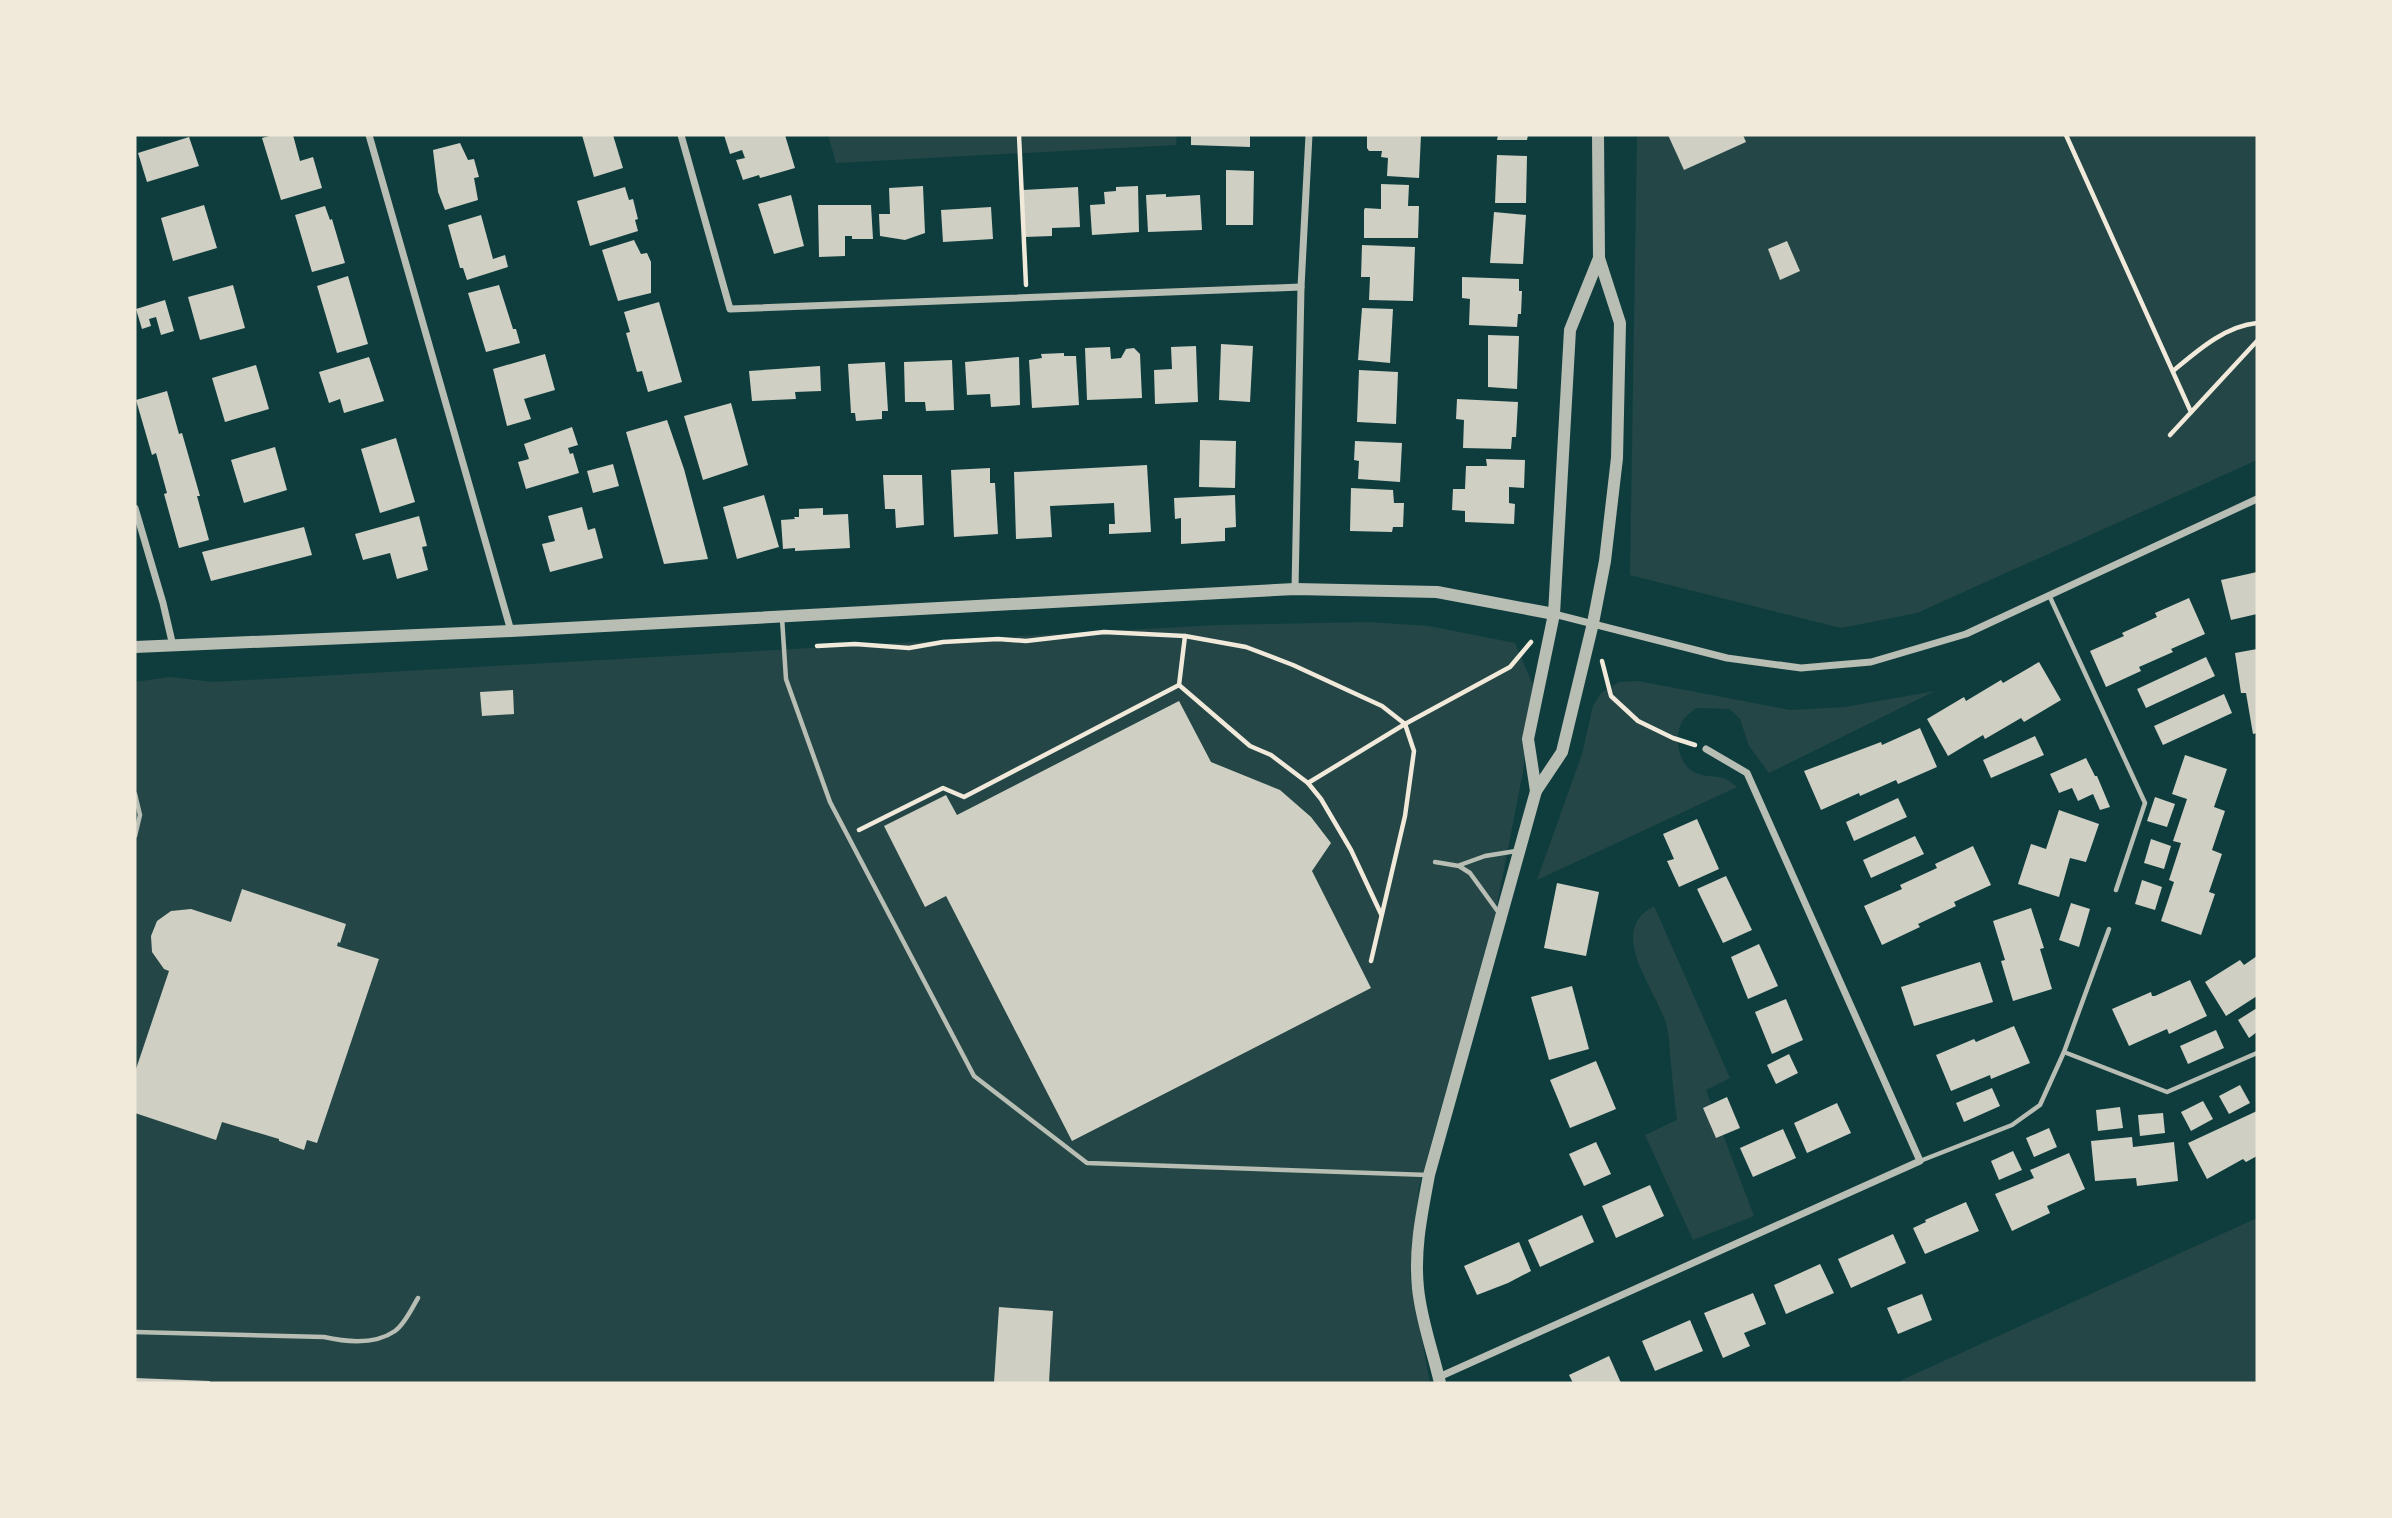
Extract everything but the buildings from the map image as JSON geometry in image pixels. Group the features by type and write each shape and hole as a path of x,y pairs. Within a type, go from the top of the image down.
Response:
{"street":[{"path":"369,135 511,631"},
{"path":"681,135 730,309 1301,287"},
{"path":"1295,589 1301,287 1309,135"},
{"path":"1598,135 1599,258 1620,323 1617,458 1605,561 1562,751 1536,791 1429,1175 1418,1230 1416,1262 1418,1290 1440,1380 1920,1161 1747,773 1706,748"},
{"path":"1536,791 1528,739 1554,614 1570,330 1599,258"},
{"path":"135,647 511,631 1295,589 1437,592 1554,614 1727,658 1801,668 1871,662 1966,634 2257,499"},
{"path":"135,508 173,646"}],"lane":[{"path":"2049,595 2145,803 2116,890"},
{"path":"782,617 786,679 830,802 974,1076 1087,1163 1429,1175"},
{"path":"135,794 140,816 135,836"},
{"path":"1459,866 1485,856 1520,850"},
{"path":"1435,862 1459,866 1470,873 1502,916"},
{"path":"1920,1161 2012,1125 2040,1105 2064,1052 2109,929"},
{"path":"2064,1052 2168,1092 2257,1053"},
{"path":"135,1332 324,1337 343,1342 371,1340 396,1330 418,1298"}],"path":[{"path":"1019,135 1026,296"},
{"path":"2066,135 2192,412"},
{"path":"2173,371 2207,343 2257,323"},
{"path":"2170,435 2257,341"},
{"path":"1308,783 1405,724 1510,667 1554,614"},
{"path":"817,646 855,644 909,648 943,642 998,639 1026,641 1104,632 1185,636 1246,647 1293,665 1382,706 1405,724 1414,751 1405,816 1371,961"},
{"path":"1179,685 1185,636"},
{"path":"1602,659 1611,695 1638,722 1673,738 1706,748"},
{"path":"1179,685 1250,746 1271,755 1308,783 1321,799 1351,850 1381,915"},
{"path":"847,836 943,788 964,797 1179,685"}],"shaded area":[{"path":"828,135 1177,135 1176,145 836,163"},
{"path":"1637,135 2257,135 2257,460 1917,613 1841,628 1630,575"},
{"path":"1368,622 1429,626 1515,643 1533,685 1523,772 1495,915 1419,1187 1410,1275 1430,1383 135,1383 135,682 170,677 213,682 1216,625"},
{"path":"1638,681 1790,710 1845,707 1935,691 1769,773 1749,746 1740,719 1730,709 1696,708 1680,725 1678,741 1681,757 1696,773 1721,777 1737,787 1537,880 1582,754 1593,706 1601,693 1619,682"},
{"path":"1654,906 1730,1078 1706,1090 1754,1216 1693,1240 1645,1135 1677,1120 1667,1027 1638,962 1634,946 1634,931 1640,917"},
{"path":"2257,1218 2257,1383 1900,1383 1900,1381"}]}
